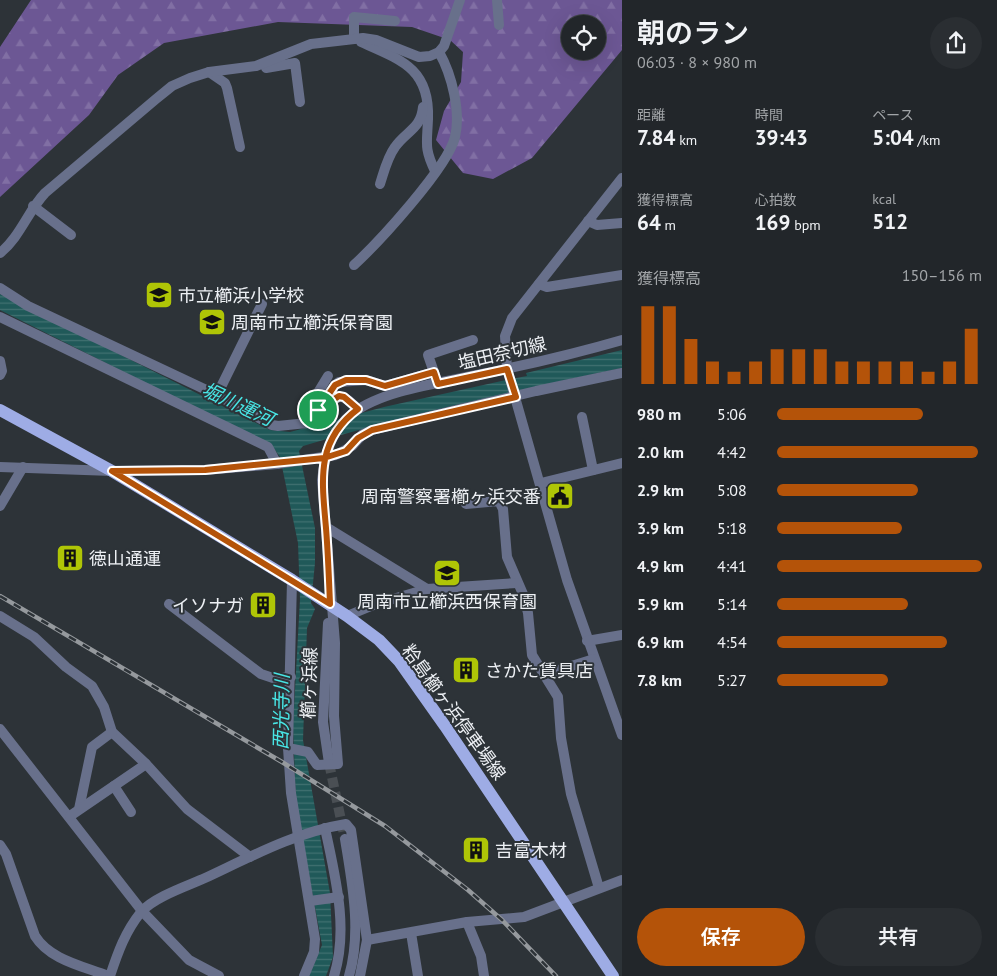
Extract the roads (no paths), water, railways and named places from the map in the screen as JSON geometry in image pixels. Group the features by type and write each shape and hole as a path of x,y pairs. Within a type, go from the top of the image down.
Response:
{"main road":[{"name":"粭島櫛ヶ浜停車場線","path":"0,410 112,471 292,580 348,616 379,640 399,661 613,976"}],"street":[{"path":"0,252 16,237 33,206 45,192 167,90 190,78 209,72 256,66 311,44 354,39 376,40 419,57 430,56 439,52 450,34 460,0"},
{"path":"497,0 499,25"},
{"path":"354,39 354,17 395,21"},
{"path":"354,39 379,50 416,72 424,84 428,106 426,148 435,171"},
{"path":"354,265 423,189 455,140 457,127 453,93 447,70 439,52"},
{"path":"256,66 262,69 295,63 300,102"},
{"path":"209,72 225,83 240,147"},
{"path":"380,184 394,149 401,139 420,122 423,107 420,95 424,84"},
{"path":"622,178 539,284 507,328 505,336 508,371 568,580 594,659 618,716 622,735"},
{"path":"33,206 71,235"},
{"path":"588,221 597,225 622,223"},
{"path":"539,284 548,286 622,275"},
{"path":"0,288 37,310 217,394 278,426 307,423 335,385 346,380 366,380 385,386 434,372"},
{"path":"217,394 262,304"},
{"path":"0,317 268,447 277,464"},
{"path":"438,384 428,355 473,340"},
{"name":"塩田奈切線","path":"355,412 400,393 508,371 622,340"},
{"path":"0,361 2,370 0,375"},
{"path":"0,467 112,471 205,470 324,458 346,451 358,438 372,430 516,395 622,373"},
{"path":"318,410 314,399 328,376"},
{"path":"288,748 308,752 317,765 338,764 334,716 335,643 330,604 322,480 324,458 331,440 355,412 344,397 339,396 318,410"},
{"path":"582,417 593,470"},
{"path":"541,483 622,463"},
{"path":"0,506 23,467"},
{"path":"466,504 499,501 503,509 507,557 523,594 528,613 532,655 546,674 558,697 561,738 571,794 599,888"},
{"path":"326,527 427,589"},
{"path":"292,580 288,748 291,793 297,836 310,901 315,938 314,952 304,976"},
{"path":"348,616 376,604 427,589 517,583"},
{"path":"169,604 261,674 273,678 291,677"},
{"name":"櫛ヶ浜線","path":"329,763 323,722 326,646 330,604"},
{"path":"0,616 34,636 66,667 92,686 104,707 112,732 146,764 167,790 187,809 250,857"},
{"path":"588,641 622,635"},
{"path":"546,674 594,659"},
{"path":"0,729 70,816 142,911 189,960 219,976"},
{"path":"79,810 92,747 112,732"},
{"path":"70,816 146,764"},
{"path":"114,786 132,812"},
{"path":"0,845 6,854 35,936 42,946 53,955 109,976 127,930 142,911 179,888 297,836 346,824 351,830 362,892 367,940 358,964 349,976"},
{"path":"325,828 339,897 339,950 334,976"},
{"path":"345,838 355,903 360,976"},
{"path":"367,940 467,922 524,916 564,903 622,880"},
{"path":"310,901 339,897"},
{"path":"467,922 481,956 484,976"},
{"path":"411,933 418,976"}],"water":[{"path":"0,294 270,430 290,432 384,407 527,376 526,373 622,350 622,368 422,413 303,446 299,451 315,528 315,563 311,603 315,609 307,628 303,740 330,893 333,957 326,976 309,976 322,945 296,805 293,726 300,599 298,543 280,457 272,446 0,310"}],"tunnel":[{"path":"329,763 345,839"}],"railway":[{"path":"0,596 282,762 385,826 468,890 502,920 556,976"}],"place":[{"name":"市立櫛浜小学校","path":"159,295"},
{"name":"周南市立櫛浜保育園","path":"212,322"},
{"name":"周南警察署櫛ヶ浜交番","path":"560,496"},
{"name":"徳山通運","path":"70,558"},
{"name":"周南市立櫛浜西保育園","path":"447,573"},
{"name":"イソナガ","path":"263,605"},
{"name":"さかた賃具店","path":"466,670"},
{"name":"吉富木材","path":"476,850"}],"water label":[{"name":"堀川運河","path":"238,404"},
{"name":"西光寺川","path":"281,712"}]}
